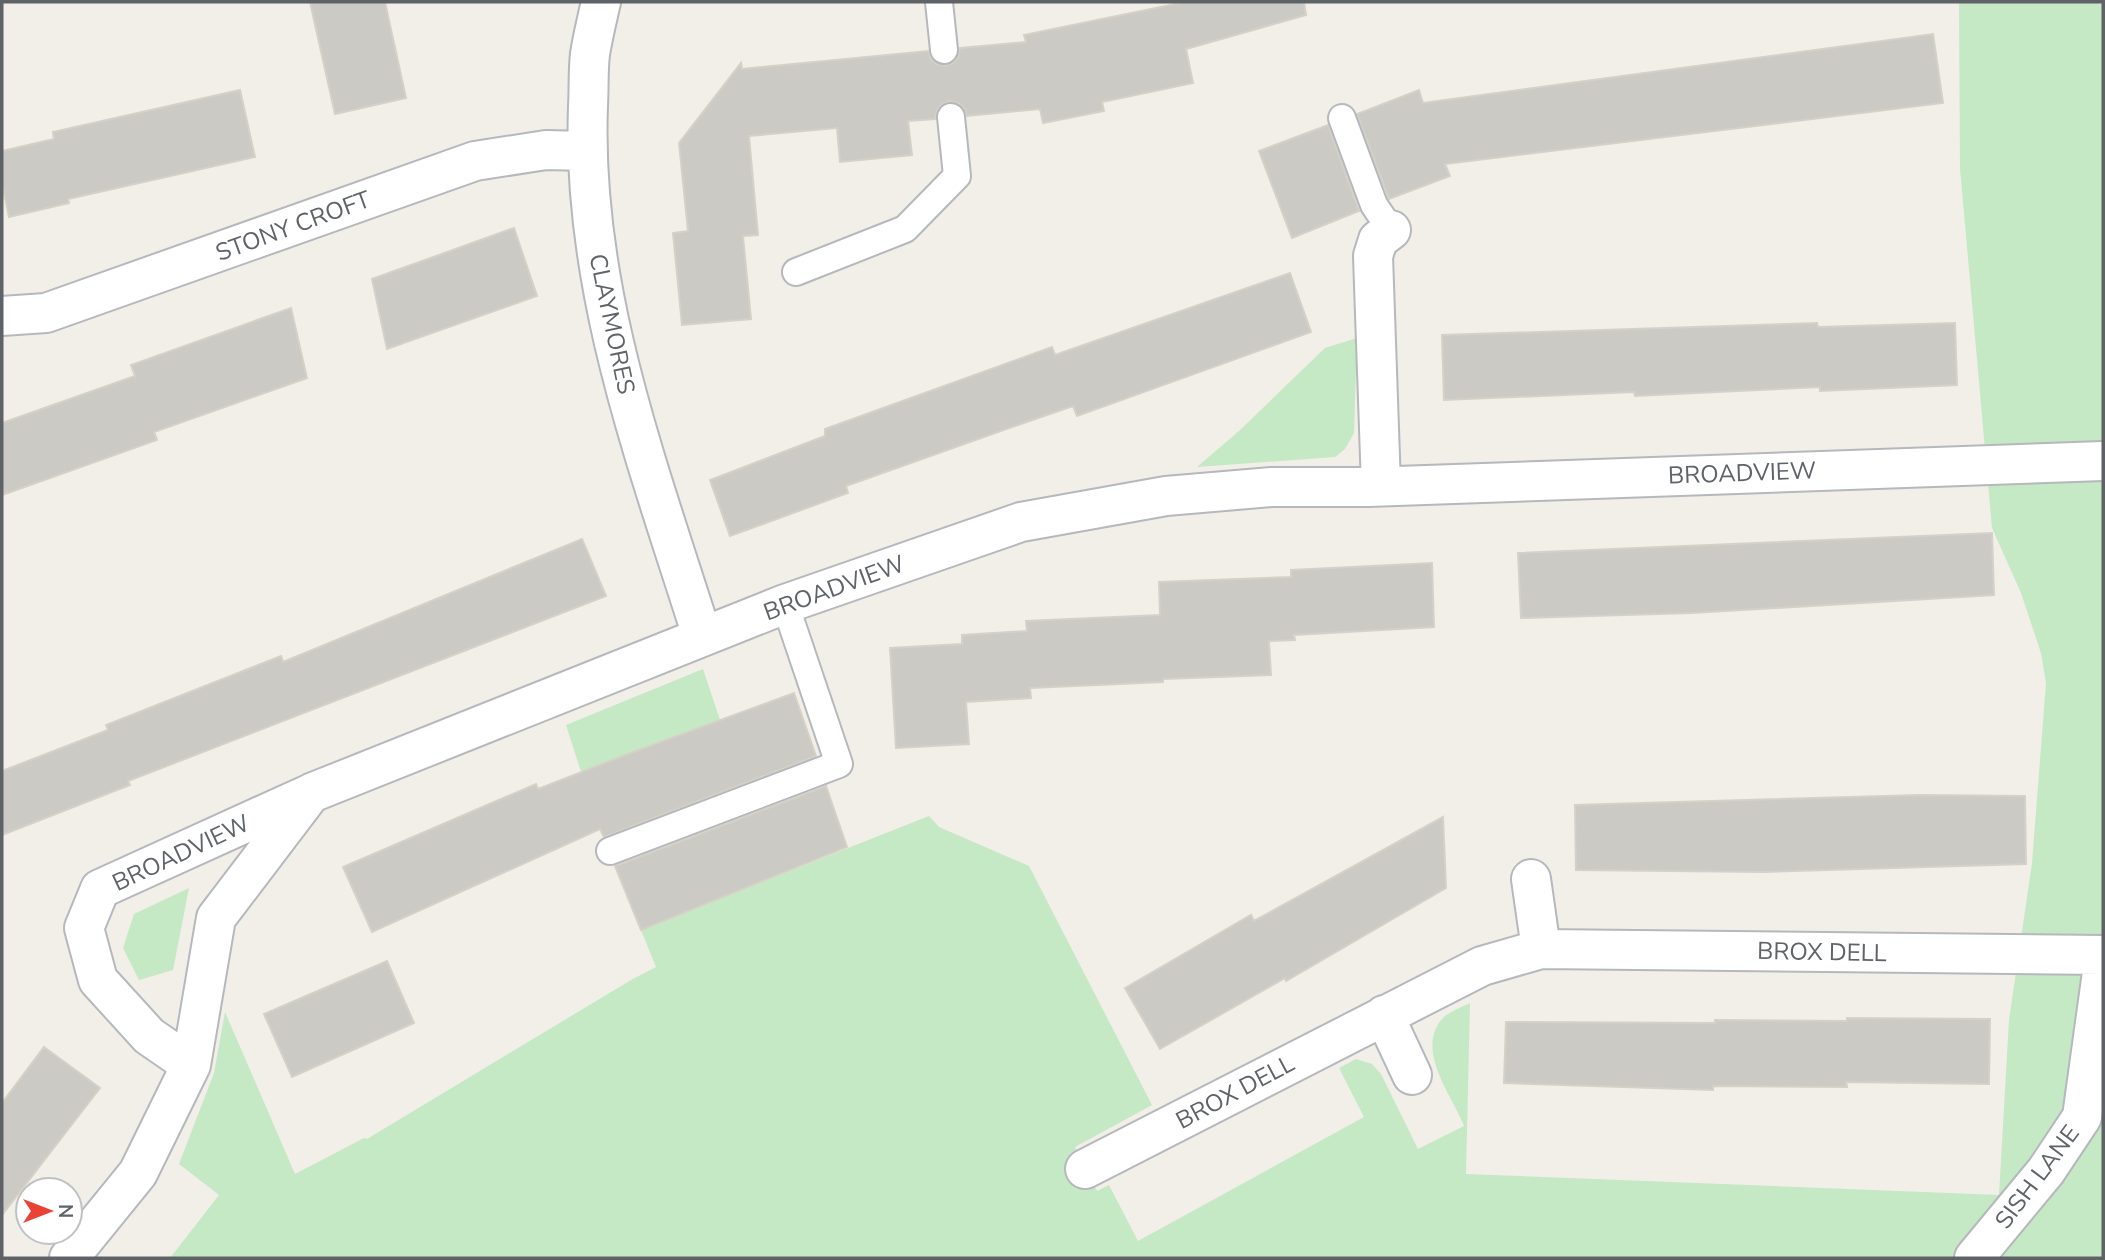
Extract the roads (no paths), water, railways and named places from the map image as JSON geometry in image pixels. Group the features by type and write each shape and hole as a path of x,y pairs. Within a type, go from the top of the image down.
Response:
{"street":[{"name":"CLAYMORES","path":"601,2 590,54 586,151 595,245 629,403 702,636"},
{"name":"STONY CROFT","path":"2,316 46,313 475,162 546,149 586,151"},
{"path":"1381,486 1373,256 1378,240 1391,230"},
{"name":"BROADVIEW","path":"191,1065 149,1036 98,980 84,928 100,890 311,793 702,636 785,604 1021,522 1166,496 1272,488 2103,461"},
{"name":"BROADVIEW","path":"69,1258 138,1173 191,1065 216,918 311,793"},
{"path":"1531,879 1541,949"},
{"name":"BROX DELL","path":"1085,1169 1482,966 1541,949 2103,955"},
{"name":"SISH LANE","path":"1974,1258 2046,1171 2093,1122 2103,965"},
{"path":"1384,1014 1412,1075"}],"lane":[{"path":"939,2 944,50"},
{"path":"796,272 905,229 957,176 951,117"},
{"path":"1342,118 1374,205 1391,230"},
{"path":"610,851 839,764 785,604"}]}
